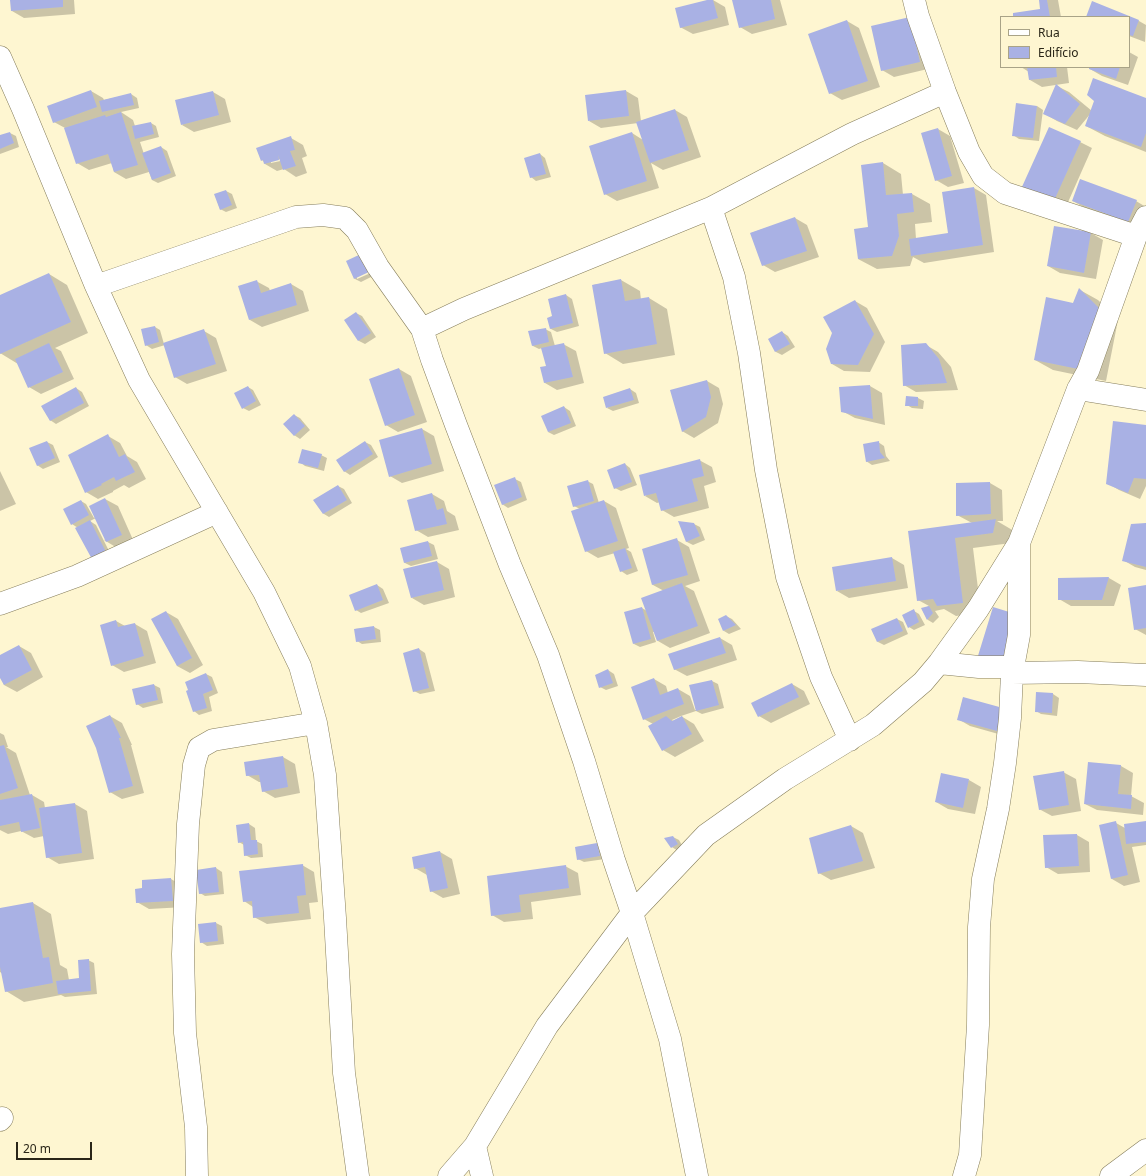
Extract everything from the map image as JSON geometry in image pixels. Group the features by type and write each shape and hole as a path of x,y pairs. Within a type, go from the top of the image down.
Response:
{"street":[{"path":"914,0 944,92 969,152 983,176 1004,193 1136,236"},
{"path":"0,57 96,286 139,380 264,592 300,666 316,723 325,775 344,1073 358,1176"},
{"path":"422,329 464,309 711,208 852,134 944,92"},
{"path":"711,208 734,277 749,353 766,470 787,577 821,677 850,740"},
{"path":"96,286 296,217 323,215 345,218 357,230 378,267 422,329 456,425 510,565 548,656 584,761 614,860 632,912 670,1039 697,1176"},
{"path":"449,1176 475,1146 548,1026 632,912 706,835 785,779 874,725 923,682 939,664 978,609 1019,543 1078,389 1088,371 1136,236 1146,217"},
{"path":"1078,389 1146,400"},
{"path":"0,604 77,576 217,512"},
{"path":"964,1176 970,1155 978,1025 979,927 983,879 998,809 1005,763 1010,718 1012,673 1019,635 1019,543"},
{"path":"939,664 1004,667 1012,673 1078,672 1146,675"},
{"path":"197,1176 196,1127 186,1033 183,954 188,824 194,764 199,748 213,740 316,723"},
{"path":"475,1146 482,1176"},
{"path":"1111,1176 1146,1150"}],"building":[{"path":"10,0 63,0 63,7 11,11"},
{"path":"707,0 713,0 718,18 680,28 675,8"},
{"path":"732,0 771,0 775,19 739,28"},
{"path":"1039,0 1047,0 1050,16 1013,16 1013,13 1040,9"},
{"path":"1092,1 1129,16 1086,16"},
{"path":"1130,16 1139,20 1133,36 1130,35"},
{"path":"910,17 920,62 881,71 871,26"},
{"path":"847,20 868,81 829,94 808,34"},
{"path":"1027,68 1056,68 1057,77 1029,80"},
{"path":"1089,68 1120,68 1116,79"},
{"path":"1093,78 1146,98 1146,133 1141,147 1085,126 1094,101 1087,95"},
{"path":"1056,84 1080,104 1065,124 1043,114"},
{"path":"91,90 97,107 53,123 47,106"},
{"path":"626,90 629,116 588,121 585,95"},
{"path":"213,91 219,115 181,125 175,100"},
{"path":"131,93 134,105 102,112 99,101"},
{"path":"1016,103 1037,106 1033,138 1012,136"},
{"path":"675,109 689,150 650,163 636,122"},
{"path":"121,112 138,165 114,172 108,154 76,164 64,128 105,115 106,117"},
{"path":"151,122 154,134 135,139 132,126"},
{"path":"1049,127 1081,141 1053,203 1021,189"},
{"path":"938,128 952,176 935,181 921,133"},
{"path":"10,132 14,143 0,149 0,135"},
{"path":"632,132 647,181 604,195 589,146"},
{"path":"291,136 295,150 290,151 296,166 283,170 278,155 279,160 264,164 263,160 261,161 256,148"},
{"path":"161,146 171,173 152,180 142,153"},
{"path":"540,153 546,174 530,178 524,158"},
{"path":"883,162 886,195 912,193 914,212 897,214 899,236 892,256 858,259 854,229 868,227 861,165"},
{"path":"1080,179 1137,200 1128,222 1072,201"},
{"path":"974,187 983,245 911,256 909,239 948,233 942,192"},
{"path":"226,190 232,205 220,210 214,194"},
{"path":"795,217 807,251 762,266 750,233"},
{"path":"1054,226 1091,232 1084,273 1047,266"},
{"path":"363,253 371,271 354,279 346,261"},
{"path":"49,273 71,322 0,354 0,295"},
{"path":"621,279 625,301 649,297 657,344 604,354 592,285"},
{"path":"257,280 261,293 291,283 297,305 249,320 238,286"},
{"path":"1079,288 1100,309 1088,371 1034,360 1046,297 1073,303"},
{"path":"566,294 573,323 550,329 547,318 552,316 548,299"},
{"path":"855,300 874,334 858,365 831,364 826,349 832,333 823,317"},
{"path":"356,312 371,333 358,341 344,320"},
{"path":"155,326 159,342 145,346 141,329"},
{"path":"546,328 549,342 532,346 528,331"},
{"path":"204,329 216,364 174,378 163,343"},
{"path":"782,331 790,344 775,352 768,339"},
{"path":"49,343 63,372 28,388 15,359"},
{"path":"564,343 573,377 544,383 540,367 546,366 541,348"},
{"path":"926,343 939,359 947,383 903,386 901,345"},
{"path":"399,368 415,415 385,426 369,379"},
{"path":"707,380 711,397 706,417 682,432 670,390"},
{"path":"870,385 873,419 841,412 839,387"},
{"path":"248,386 256,401 242,409 234,393"},
{"path":"76,387 84,403 50,421 41,406"},
{"path":"630,388 634,400 606,408 603,397"},
{"path":"906,396 918,397 918,406 905,406"},
{"path":"564,406 571,423 548,432 541,416"},
{"path":"294,414 305,426 294,436 283,424"},
{"path":"1113,421 1146,425 1146,479 1134,478 1128,493 1106,484"},
{"path":"422,428 432,464 389,477 379,440"},
{"path":"108,434 119,457 125,454 135,472 116,481 114,477 101,484 102,485 85,493 68,455"},
{"path":"47,441 55,458 37,466 29,448"},
{"path":"365,441 373,454 344,472 336,460"},
{"path":"879,441 880,452 885,458 866,462 863,444"},
{"path":"302,449 322,454 318,468 298,463"},
{"path":"700,459 704,476 692,479 698,501 661,511 656,493 644,496 639,475"},
{"path":"625,463 632,482 614,489 607,470"},
{"path":"515,477 522,497 502,505 494,485"},
{"path":"588,480 594,501 573,507 567,486"},
{"path":"990,482 991,514 956,516 956,483"},
{"path":"338,485 347,500 323,514 313,500"},
{"path":"432,493 437,510 443,508 447,524 415,531 407,500"},
{"path":"105,498 122,535 106,542 89,506"},
{"path":"81,500 89,515 71,525 63,509"},
{"path":"604,500 618,541 585,552 571,511"},
{"path":"996,519 993,533 955,538 963,603 937,606 933,599 917,601 908,531"},
{"path":"90,520 107,554 93,561 75,528"},
{"path":"678,521 694,523 700,536 686,542"},
{"path":"1146,523 1146,567 1122,561 1131,524"},
{"path":"677,538 688,575 652,585 642,549"},
{"path":"428,541 432,556 404,563 400,548"},
{"path":"625,548 632,568 620,572 613,552"},
{"path":"892,557 896,581 836,591 832,567"},
{"path":"437,561 444,590 411,598 403,569"},
{"path":"1109,577 1102,600 1058,600 1058,578"},
{"path":"682,583 698,626 657,641 641,598"},
{"path":"377,584 383,600 355,611 349,595"},
{"path":"1146,585 1146,628 1134,630 1128,588"},
{"path":"929,606 933,613 927,620 921,608"},
{"path":"642,607 651,639 633,644 624,612"},
{"path":"993,607 1019,615 1004,667 977,659"},
{"path":"914,609 919,622 908,628 902,615"},
{"path":"166,611 192,658 177,666 151,619"},
{"path":"726,615 736,625 723,631 718,619"},
{"path":"897,618 903,631 877,642 871,629"},
{"path":"116,620 118,627 135,623 144,656 111,666 100,625"},
{"path":"374,626 376,639 356,642 354,629"},
{"path":"720,637 726,653 674,670 668,654"},
{"path":"19,645 32,670 4,685 0,678 0,655"},
{"path":"419,648 429,688 413,692 403,653"},
{"path":"608,669 613,683 599,688 595,675"},
{"path":"206,673 213,690 203,694 207,708 193,712 186,691 188,690 185,682"},
{"path":"654,678 660,695 678,688 684,704 643,720 631,687"},
{"path":"712,680 719,705 696,711 689,685"},
{"path":"792,683 799,697 758,717 751,703"},
{"path":"154,684 158,700 136,705 132,689"},
{"path":"1036,692 1053,693 1052,713 1035,712"},
{"path":"963,697 1003,708 997,731 957,720"},
{"path":"110,715 121,738 119,738 133,786 109,793 96,748 86,726"},
{"path":"666,716 672,721 682,716 692,734 662,751 648,726"},
{"path":"4,745 18,788 0,794 0,746"},
{"path":"283,756 288,787 262,792 259,775 246,776 244,762"},
{"path":"1088,762 1121,765 1118,794 1132,795 1131,809 1084,804"},
{"path":"1064,771 1069,805 1039,810 1033,776"},
{"path":"941,773 969,779 963,808 935,802"},
{"path":"32,794 40,828 21,832 19,822 0,826 0,800"},
{"path":"75,803 82,853 46,858 39,808"},
{"path":"1116,821 1128,875 1111,879 1099,825"},
{"path":"1146,821 1146,842 1126,844 1124,824"},
{"path":"249,823 251,840 257,840 258,854 244,856 243,842 238,843 236,825"},
{"path":"851,825 863,861 818,874 809,838"},
{"path":"1077,834 1079,866 1045,868 1043,835"},
{"path":"673,836 678,844 671,848 664,838"},
{"path":"597,843 600,856 577,860 575,847"},
{"path":"440,851 448,888 430,892 425,867 414,869 412,857"},
{"path":"303,864 306,895 297,896 299,913 253,918 252,901 243,902 239,871"},
{"path":"566,865 569,888 519,895 521,912 491,916 487,876"},
{"path":"216,867 219,892 199,894 196,870"},
{"path":"171,878 173,901 136,903 135,889 142,888 142,880"},
{"path":"33,902 43,958 49,957 53,983 5,992 0,967 0,908"},
{"path":"216,922 218,941 200,943 198,924"},
{"path":"89,959 91,991 58,994 56,981 79,978 78,960"}]}
